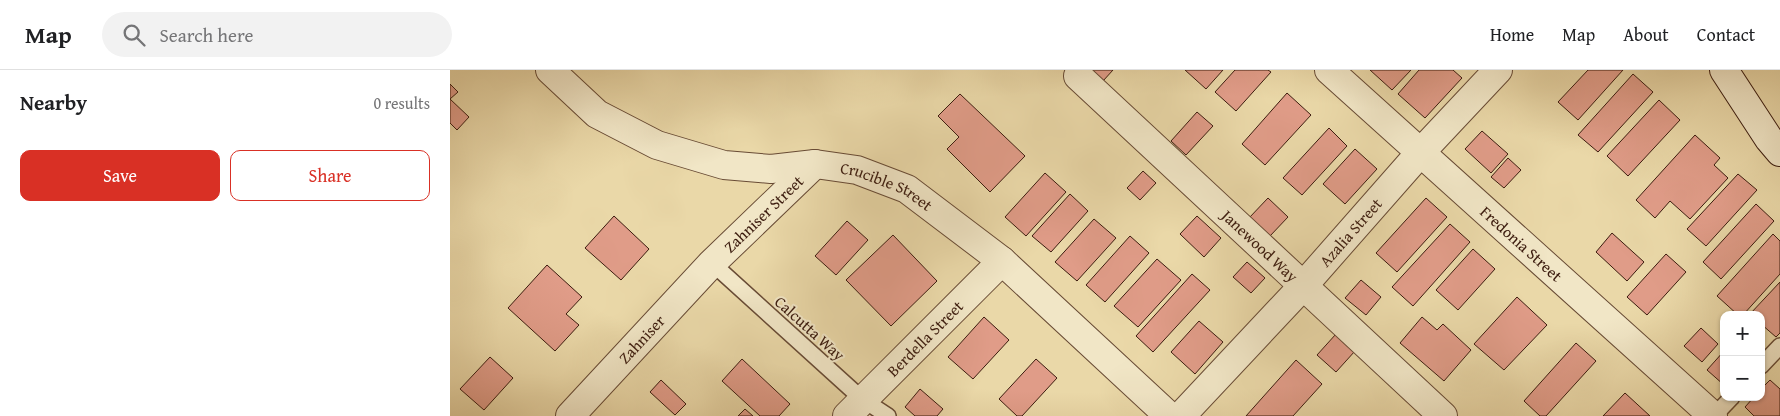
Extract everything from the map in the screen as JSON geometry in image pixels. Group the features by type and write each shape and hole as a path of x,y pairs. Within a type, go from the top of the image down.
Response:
{"street":[{"name":"Crucible Street","path":"550,70 597,114 657,145 724,165 771,169 815,164 857,170 908,189 1002,261 1169,416"},
{"name":"Fredonia Street","path":"1329,70 1714,416"},
{"name":"Azalia Street","path":"1181,416 1303,286 1420,153 1498,70"},
{"path":"1724,70 1776,140"},
{"name":"Janewood Way","path":"1078,76 1443,416"},
{"name":"Zahniser Street","path":"712,263 815,164"},
{"name":"Berdella Street","path":"854,408 1002,261"},
{"name":"Zahniser","path":"570,416 712,263"}],"lane":[{"name":"Calcutta Way","path":"712,263 854,408 888,416"},
{"path":"1765,362 1780,346"},
{"path":"1714,416 1728,401"}],"building":[{"path":"1091,70 1113,70 1103,81"},
{"path":"1185,70 1223,70 1206,89"},
{"path":"1235,70 1268,70 1271,72 1236,111 1215,92"},
{"path":"1370,70 1411,70 1392,90"},
{"path":"1419,70 1453,70 1462,78 1425,118 1398,94"},
{"path":"1588,70 1623,70 1578,120 1558,102"},
{"path":"1633,74 1653,92 1598,152 1578,135"},
{"path":"450,84 458,92 450,99"},
{"path":"1287,93 1311,115 1265,165 1242,144"},
{"path":"960,94 1025,156 990,192 947,149 959,137 938,116"},
{"path":"450,99 469,117 457,130 450,123"},
{"path":"1659,100 1680,120 1628,176 1607,156"},
{"path":"1197,112 1213,126 1186,155 1171,141"},
{"path":"1329,128 1347,146 1302,195 1283,178"},
{"path":"1482,131 1508,154 1491,173 1465,149"},
{"path":"1695,135 1720,158 1714,165 1728,178 1690,219 1670,201 1655,218 1636,200"},
{"path":"1355,149 1377,169 1345,204 1323,184"},
{"path":"1508,158 1521,170 1504,188 1491,177"},
{"path":"1143,171 1156,183 1140,200 1127,188"},
{"path":"1045,173 1066,192 1026,236 1005,217"},
{"path":"1738,174 1757,190 1706,246 1687,229"},
{"path":"1070,194 1088,211 1051,252 1032,236"},
{"path":"1268,198 1288,217 1270,236 1249,218"},
{"path":"1426,198 1447,217 1397,272 1376,253"},
{"path":"1756,204 1774,221 1721,279 1703,262"},
{"path":"614,216 649,249 621,280 585,248"},
{"path":"1197,216 1221,238 1204,257 1180,234"},
{"path":"1094,219 1116,238 1077,281 1055,262"},
{"path":"847,221 868,240 836,275 815,256"},
{"path":"1450,224 1470,242 1413,306 1392,287"},
{"path":"1612,233 1644,262 1627,281 1596,252"},
{"path":"1773,234 1780,241 1780,274 1747,311 1734,311 1717,296"},
{"path":"893,235 937,281 891,326 846,280"},
{"path":"1130,236 1149,253 1105,302 1086,285"},
{"path":"1473,249 1495,269 1458,310 1436,290"},
{"path":"1666,254 1686,272 1647,315 1627,297"},
{"path":"1157,259 1181,280 1138,327 1114,306"},
{"path":"1247,262 1265,278 1251,293 1233,277"},
{"path":"547,265 582,297 566,314 579,325 555,351 508,308"},
{"path":"1192,274 1210,290 1153,352 1136,336"},
{"path":"1361,280 1381,297 1366,315 1345,298"},
{"path":"1780,282 1780,333 1776,337 1765,327 1765,311 1753,311"},
{"path":"1517,297 1547,325 1504,370 1474,344"},
{"path":"984,317 1009,340 973,379 948,357"},
{"path":"1422,317 1437,330 1443,324 1471,350 1444,381 1400,343"},
{"path":"1199,321 1223,342 1195,374 1171,352"},
{"path":"1701,328 1718,344 1702,362 1684,346"},
{"path":"1336,334 1355,351 1336,372 1317,355"},
{"path":"1576,343 1596,361 1546,416 1540,416 1524,401"},
{"path":"1720,355 1720,381 1707,370"},
{"path":"490,357 513,378 484,410 460,389"},
{"path":"742,359 790,404 779,416 760,416 722,381"},
{"path":"1036,359 1057,378 1022,416 1017,416 999,399"},
{"path":"1296,360 1322,384 1293,416 1246,416"},
{"path":"661,380 686,404 675,415 650,392"},
{"path":"1770,380 1780,389 1780,416 1754,416 1745,407 1750,401 1765,401 1765,385"},
{"path":"920,389 943,409 937,416 915,416 905,407"},
{"path":"1625,393 1650,416 1603,416"},
{"path":"745,409 753,416 738,416"}]}
